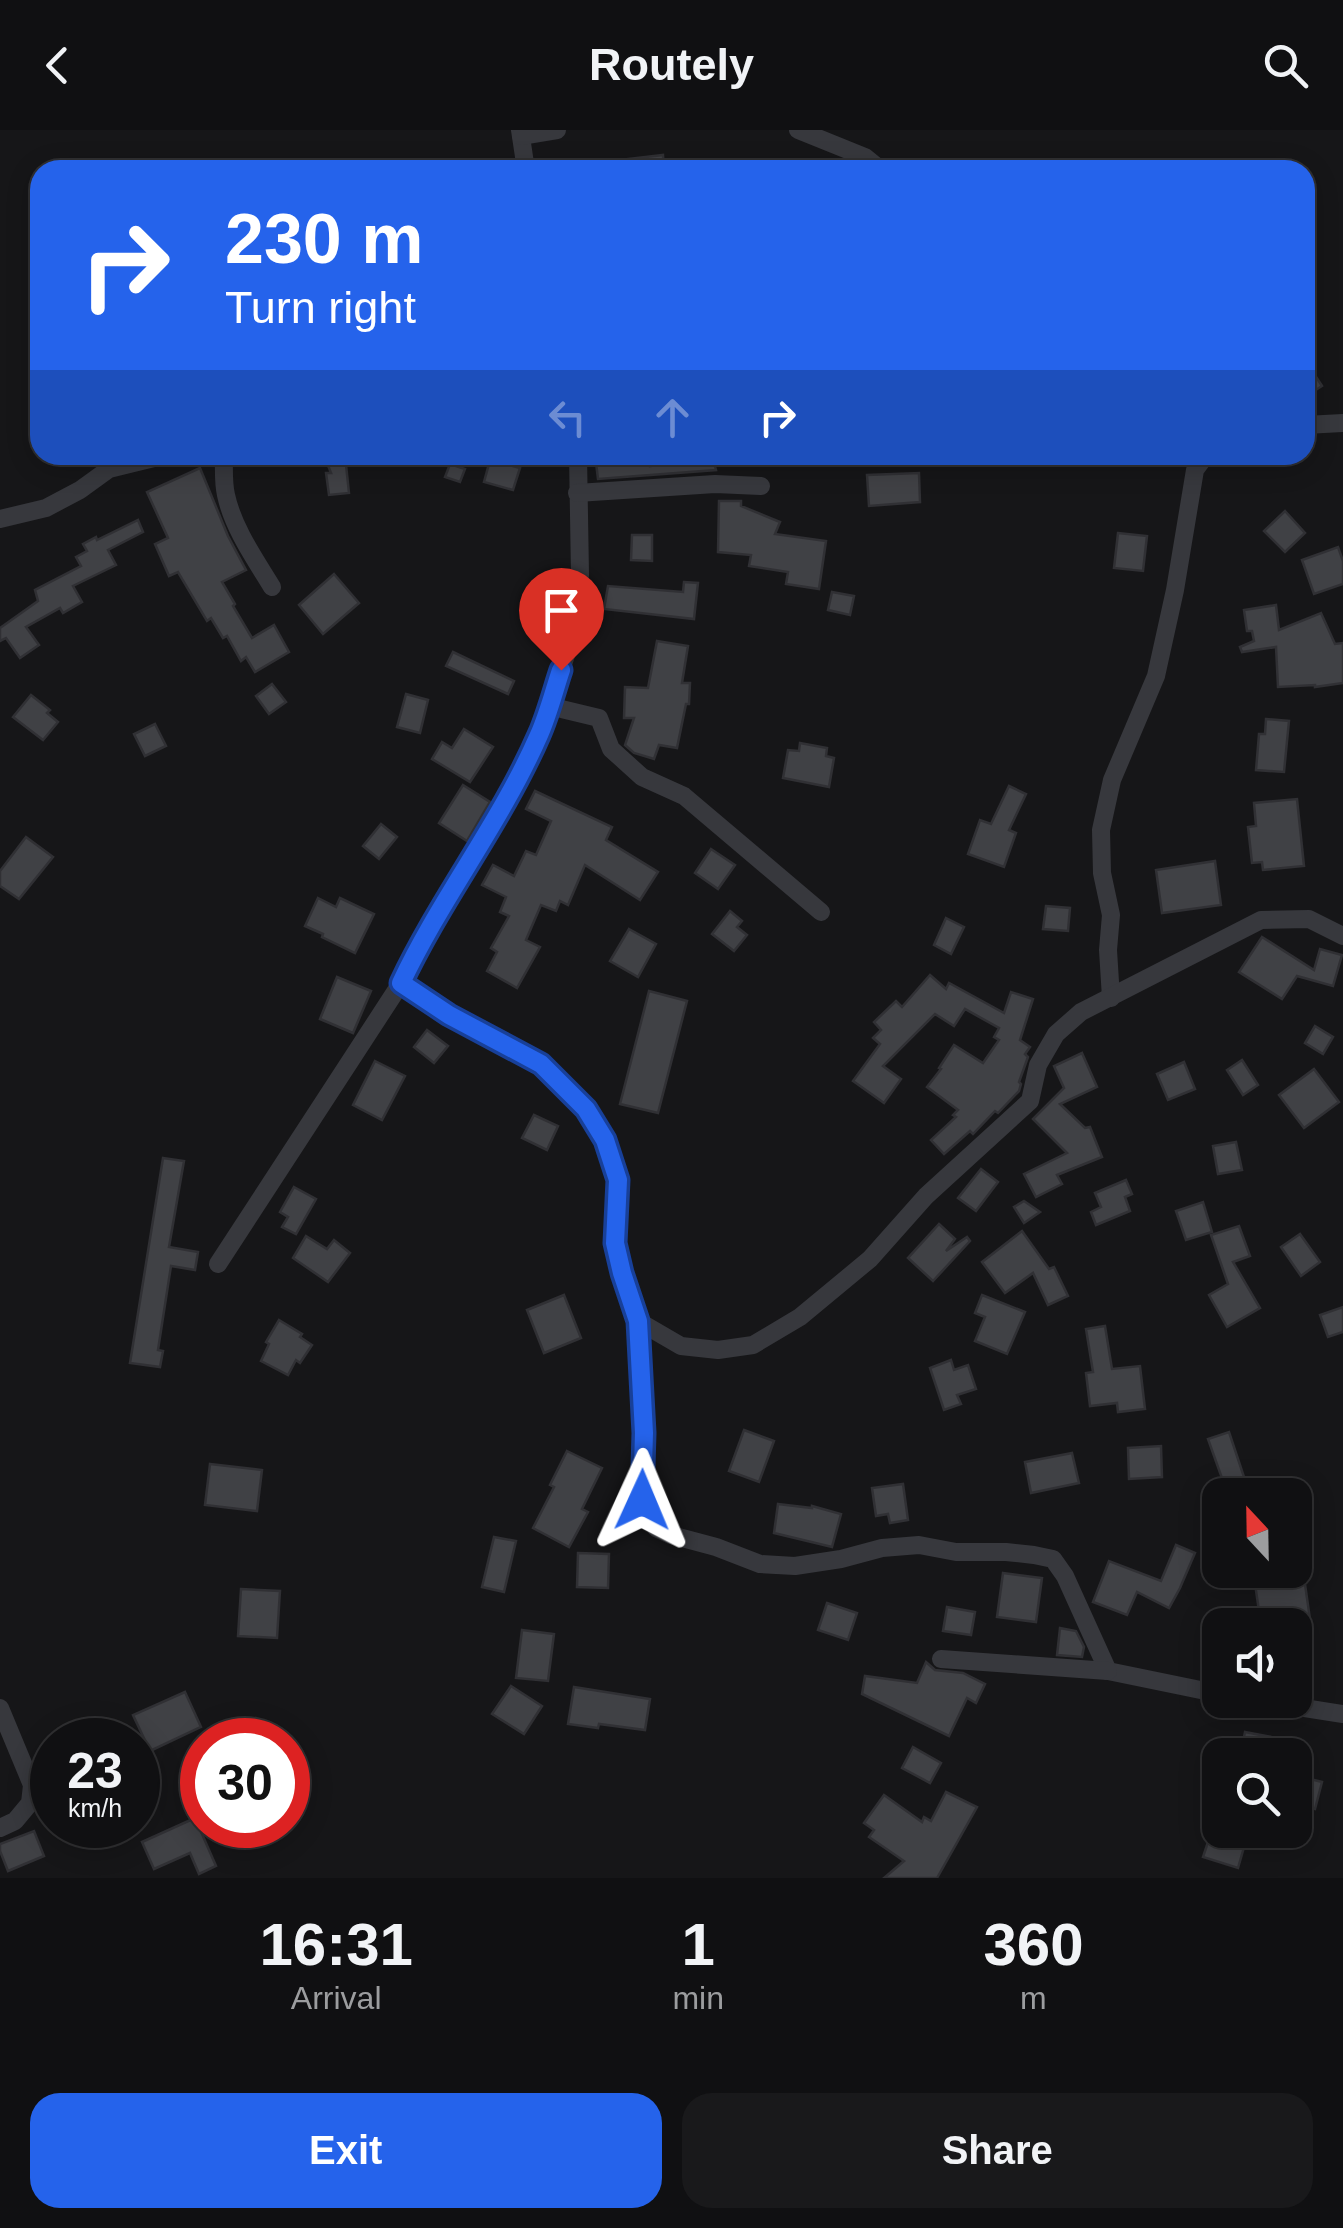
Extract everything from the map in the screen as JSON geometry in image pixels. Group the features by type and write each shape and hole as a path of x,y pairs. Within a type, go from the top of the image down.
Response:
{"street":[{"path":"525,160 521,133 557,130"},
{"path":"798,130 869,160"},
{"path":"1315,425 1343,424"},
{"path":"0,519 46,508 109,469 125,465"},
{"path":"225,465 226,494 234,518 272,587"},
{"path":"218,1264 401,983 419,944 503,805 540,734 573,634 580,574 578,465"},
{"path":"1111,998 1111,915 1102,873 1101,830 1112,780 1156,676 1198,465"},
{"path":"577,493 715,484 761,486"},
{"path":"549,706 599,718 611,748 642,776 684,796 822,912"},
{"path":"638,1321 682,1346 718,1350 753,1345 800,1317 870,1258 926,1196 1030,1101 1038,1066 1056,1034 1081,1012 1261,920 1309,920 1343,936"},
{"path":"401,983 449,1015 541,1064 586,1109 605,1140 618,1180 615,1243 638,1321 644,1433 642,1500 656,1528 760,1564 795,1566 882,1548 919,1545 956,1552 1006,1552 1052,1559 1065,1576 1108,1671"},
{"path":"941,1659 1108,1671 1202,1690"},
{"path":"0,1708 32,1785 30,1803 16,1821 0,1828"},
{"path":"1312,1709 1343,1714"}],"building":[{"path":"663,155 663,160 619,160"},
{"path":"328,465 346,465 349,493 329,495 326,473 331,473"},
{"path":"450,465 465,469 460,482 445,477"},
{"path":"489,465 520,468 513,490 484,482"},
{"path":"596,465 715,465 716,470 598,479"},
{"path":"200,468 246,570 222,582 233,606 252,638 274,625 289,652 255,672 246,657 241,661 211,618 207,621 178,572 169,576 155,544 168,538 147,492"},
{"path":"919,473 920,502 869,506 867,475"},
{"path":"719,501 741,501 741,506 780,522 775,534 826,541 819,589 786,584 788,572 749,566 751,555 718,552"},
{"path":"1285,511 1305,533 1285,552 1264,531"},
{"path":"138,520 143,532 108,550 116,565 73,586 82,602 63,613 60,608 26,627 39,645 20,658 6,638 0,641 0,628 38,601 35,590 81,566 76,557 87,551 83,544"},
{"path":"1118,533 1147,536 1143,571 1114,568"},
{"path":"632,535 652,535 652,561 631,560"},
{"path":"1338,547 1343,561 1343,584 1314,594 1302,560"},
{"path":"334,574 359,603 323,634 299,605"},
{"path":"684,582 698,583 694,619 604,609 608,586 683,592"},
{"path":"832,592 854,596 850,615 828,610"},
{"path":"1276,605 1279,630 1321,613 1335,644 1343,643 1343,683 1278,687 1276,647 1242,652 1240,647 1254,641 1252,631 1247,631 1244,610"},
{"path":"657,641 688,646 682,683 690,683 689,704 677,748 659,745 654,759 634,753 625,745 634,718 624,718 625,687 648,688"},
{"path":"453,652 514,681 508,694 446,666"},
{"path":"272,684 286,702 269,714 256,696"},
{"path":"406,694 428,700 420,733 397,727"},
{"path":"31,695 58,722 43,740 13,717"},
{"path":"1266,719 1289,721 1284,772 1256,770 1259,734 1265,734"},
{"path":"155,724 166,746 145,756 134,734"},
{"path":"464,729 493,747 470,782 432,759 442,742 452,748"},
{"path":"800,743 827,748 826,756 834,758 829,787 783,778 788,750 799,751"},
{"path":"463,785 490,802 467,841 439,823"},
{"path":"1009,786 1026,794 1009,830 1016,833 1004,867 968,854 980,820 991,824"},
{"path":"535,791 612,827 606,840 658,872 640,900 585,865 568,905 560,901 556,911 541,905 526,940 540,947 517,988 487,971 497,952 491,948 509,916 500,912 506,897 482,885 493,865 514,876 526,851 536,855 551,821 526,809"},
{"path":"1297,799 1304,866 1263,870 1262,862 1252,863 1248,827 1256,826 1254,803"},
{"path":"381,824 397,837 379,859 363,846"},
{"path":"26,837 53,857 19,899 0,886 0,871"},
{"path":"711,849 735,865 718,889 695,873"},
{"path":"1215,861 1221,905 1162,913 1156,870"},
{"path":"318,898 336,907 340,898 374,914 355,953 305,926"},
{"path":"1046,906 1070,908 1068,931 1043,929"},
{"path":"730,911 742,921 737,927 747,935 734,951 712,934"},
{"path":"946,918 964,927 951,954 934,945"},
{"path":"629,929 656,944 638,977 610,961"},
{"path":"1262,937 1314,970 1320,949 1342,955 1333,986 1297,976 1282,999 1239,972"},
{"path":"930,975 946,989 949,983 1004,1013 1011,992 1033,999 1020,1040 1030,1047 1025,1054 1028,1057 1019,1091 973,1134 970,1131 944,1154 931,1140 956,1117 953,1115 958,1110 927,1087 954,1045 983,1063 999,1040 994,1037 999,1028 965,1009 954,1026 935,1014 883,1066 901,1079 884,1103 853,1081 880,1044 873,1038 881,1030 874,1022 896,1001 902,1007"},
{"path":"337,977 371,991 353,1033 320,1019"},
{"path":"649,991 687,1001 658,1113 620,1104"},
{"path":"1315,1026 1333,1037 1323,1054 1305,1043"},
{"path":"427,1030 448,1046 434,1063 414,1047"},
{"path":"1082,1053 1097,1087 1060,1104 1085,1128 1090,1127 1102,1157 1057,1175 1062,1184 1036,1197 1024,1174 1067,1153 1033,1119 1064,1088 1054,1066"},
{"path":"1242,1060 1258,1085 1243,1095 1227,1070"},
{"path":"375,1061 405,1076 382,1120 353,1105"},
{"path":"1184,1062 1195,1089 1168,1100 1157,1074"},
{"path":"1314,1069 1339,1102 1304,1128 1279,1095"},
{"path":"534,1115 558,1126 547,1150 522,1138"},
{"path":"1236,1142 1242,1170 1218,1174 1213,1146"},
{"path":"163,1158 184,1161 169,1247 198,1252 195,1270 171,1266 158,1350 163,1351 160,1367 130,1363"},
{"path":"981,1169 998,1182 976,1211 958,1198"},
{"path":"1126,1180 1132,1194 1125,1197 1130,1211 1096,1225 1091,1212 1101,1207 1095,1193"},
{"path":"294,1187 316,1199 296,1234 282,1227 288,1217 280,1212"},
{"path":"1024,1201 1040,1212 1024,1223 1014,1207"},
{"path":"1203,1202 1212,1232 1186,1240 1176,1211"},
{"path":"939,1224 955,1239 946,1251 967,1237 970,1241 933,1281 908,1258"},
{"path":"1239,1226 1250,1256 1233,1262 1260,1308 1227,1327 1209,1295 1228,1284 1211,1235"},
{"path":"1022,1231 1049,1269 1054,1267 1068,1296 1048,1305 1033,1273 1005,1293 982,1262"},
{"path":"1300,1234 1320,1262 1301,1276 1281,1247"},
{"path":"306,1236 327,1249 334,1240 350,1253 328,1282 293,1258"},
{"path":"564,1295 581,1338 544,1353 527,1310"},
{"path":"982,1295 1025,1312 1007,1354 975,1341 985,1317 975,1313"},
{"path":"1343,1307 1343,1332 1328,1337 1320,1315"},
{"path":"279,1320 312,1345 300,1363 296,1360 288,1375 261,1361 269,1344 266,1342"},
{"path":"1105,1326 1112,1369 1140,1366 1145,1409 1118,1412 1117,1403 1090,1406 1086,1373 1093,1372 1086,1329"},
{"path":"951,1360 954,1370 968,1365 976,1389 957,1395 961,1404 944,1410 930,1368"},
{"path":"744,1430 774,1441 759,1482 729,1471"},
{"path":"1229,1432 1244,1477 1222,1478 1208,1439"},
{"path":"1161,1446 1162,1477 1129,1479 1128,1448"},
{"path":"567,1451 602,1468 582,1509 588,1512 569,1547 533,1528"},
{"path":"1072,1453 1079,1483 1031,1493 1025,1462"},
{"path":"210,1464 262,1470 257,1511 205,1505"},
{"path":"903,1484 908,1520 890,1523 888,1514 876,1516 872,1488"},
{"path":"778,1504 812,1506 841,1514 832,1547 774,1533"},
{"path":"494,1537 516,1541 504,1592 482,1587"},
{"path":"1176,1545 1195,1553 1169,1608 1137,1592 1127,1615 1093,1602 1109,1561 1161,1581"},
{"path":"578,1553 609,1554 608,1588 577,1587"},
{"path":"1003,1573 1042,1578 1036,1622 997,1617"},
{"path":"1256,1588 1306,1588 1308,1608 1259,1608"},
{"path":"241,1589 280,1591 277,1638 238,1636"},
{"path":"827,1603 857,1613 848,1640 818,1630"},
{"path":"947,1607 975,1612 971,1635 943,1631"},
{"path":"1060,1628 1076,1631 1084,1647 1082,1657 1057,1655"},
{"path":"522,1630 554,1634 548,1681 516,1678"},
{"path":"926,1662 935,1670 963,1673 985,1684 976,1703 967,1698 949,1736 862,1694 865,1676 917,1683"},
{"path":"511,1686 542,1706 524,1734 492,1714"},
{"path":"574,1687 650,1699 645,1730 568,1724"},
{"path":"185,1692 197,1718 180,1718 180,1737 160,1746 160,1718 133,1715"},
{"path":"1245,1732 1277,1738 1244,1738"},
{"path":"913,1747 941,1763 930,1783 902,1768"},
{"path":"1312,1779 1322,1782 1315,1809 1312,1808"},
{"path":"946,1792 977,1807 937,1878 884,1878 904,1861 869,1837 874,1830 864,1823 884,1795 922,1822 924,1817 931,1821"},
{"path":"180,1825 180,1848 208,1848 216,1866 199,1874 190,1853 154,1869 145,1848 160,1848 160,1834"},
{"path":"30,1833 30,1848 41,1848 44,1856 8,1871 0,1844"},
{"path":"1206,1848 1244,1848 1238,1868 1203,1857"}],"route":[{"path":"561,670 540,734 503,805 419,944 401,983 449,1015 541,1064 586,1109 605,1140 618,1180 615,1243 638,1321 644,1433 642,1500"}]}
